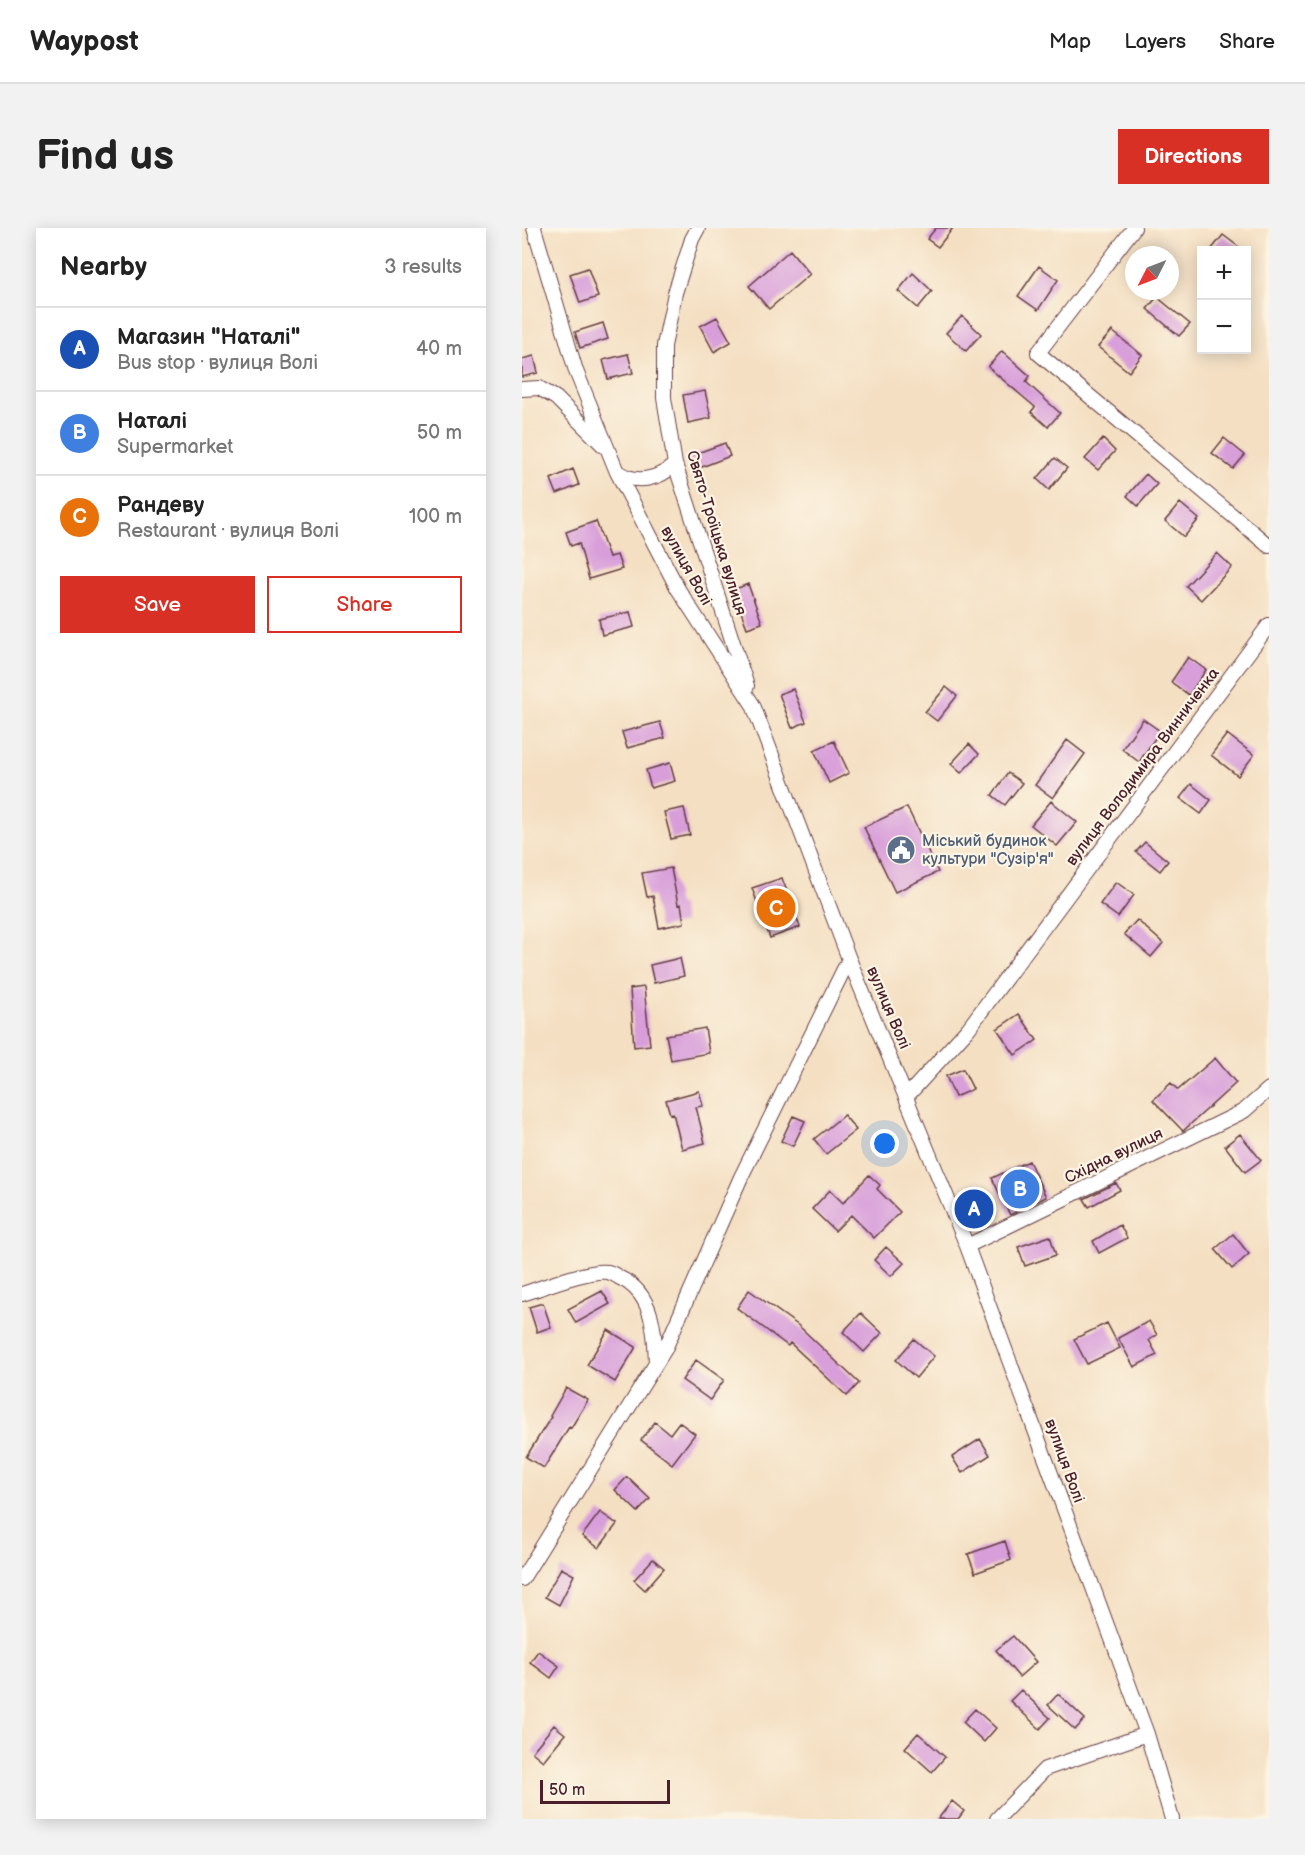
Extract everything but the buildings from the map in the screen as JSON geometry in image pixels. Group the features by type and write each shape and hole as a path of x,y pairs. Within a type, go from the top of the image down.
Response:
{"street":[{"name":"вулиця Волі","path":"534,228 576,371 617,472 678,589 753,705 849,959 967,1246 1148,1734 1172,1819"},
{"name":"Свято-Троїцька вулиця","path":"698,228 692,239 675,293 664,346 664,398 675,464 753,705"},
{"path":"1134,228 1038,353 1269,546"},
{"path":"522,389 538,388 556,398 609,452"},
{"path":"617,472 628,480 655,478 675,464"},
{"name":"вулиця Володимира Винниченка","path":"907,1096 968,1029 1269,625"},
{"path":"522,1579 665,1349 741,1177 849,959"},
{"name":"Східна вулиця","path":"967,1246 1244,1111 1269,1089"},
{"path":"522,1294 587,1274 608,1272 628,1281 640,1293 649,1309 655,1333 656,1363"},
{"path":"997,1819 1045,1769 1148,1734"}],"place":[{"name":"Міський будинок культури \"Сузір'я\"","path":"901,850"},
{"name":"Рандеву","path":"776,908"},
{"name":"Наталі","path":"1020,1189"},
{"name":"Магазин \"Наталі\"","path":"974,1209"}]}
